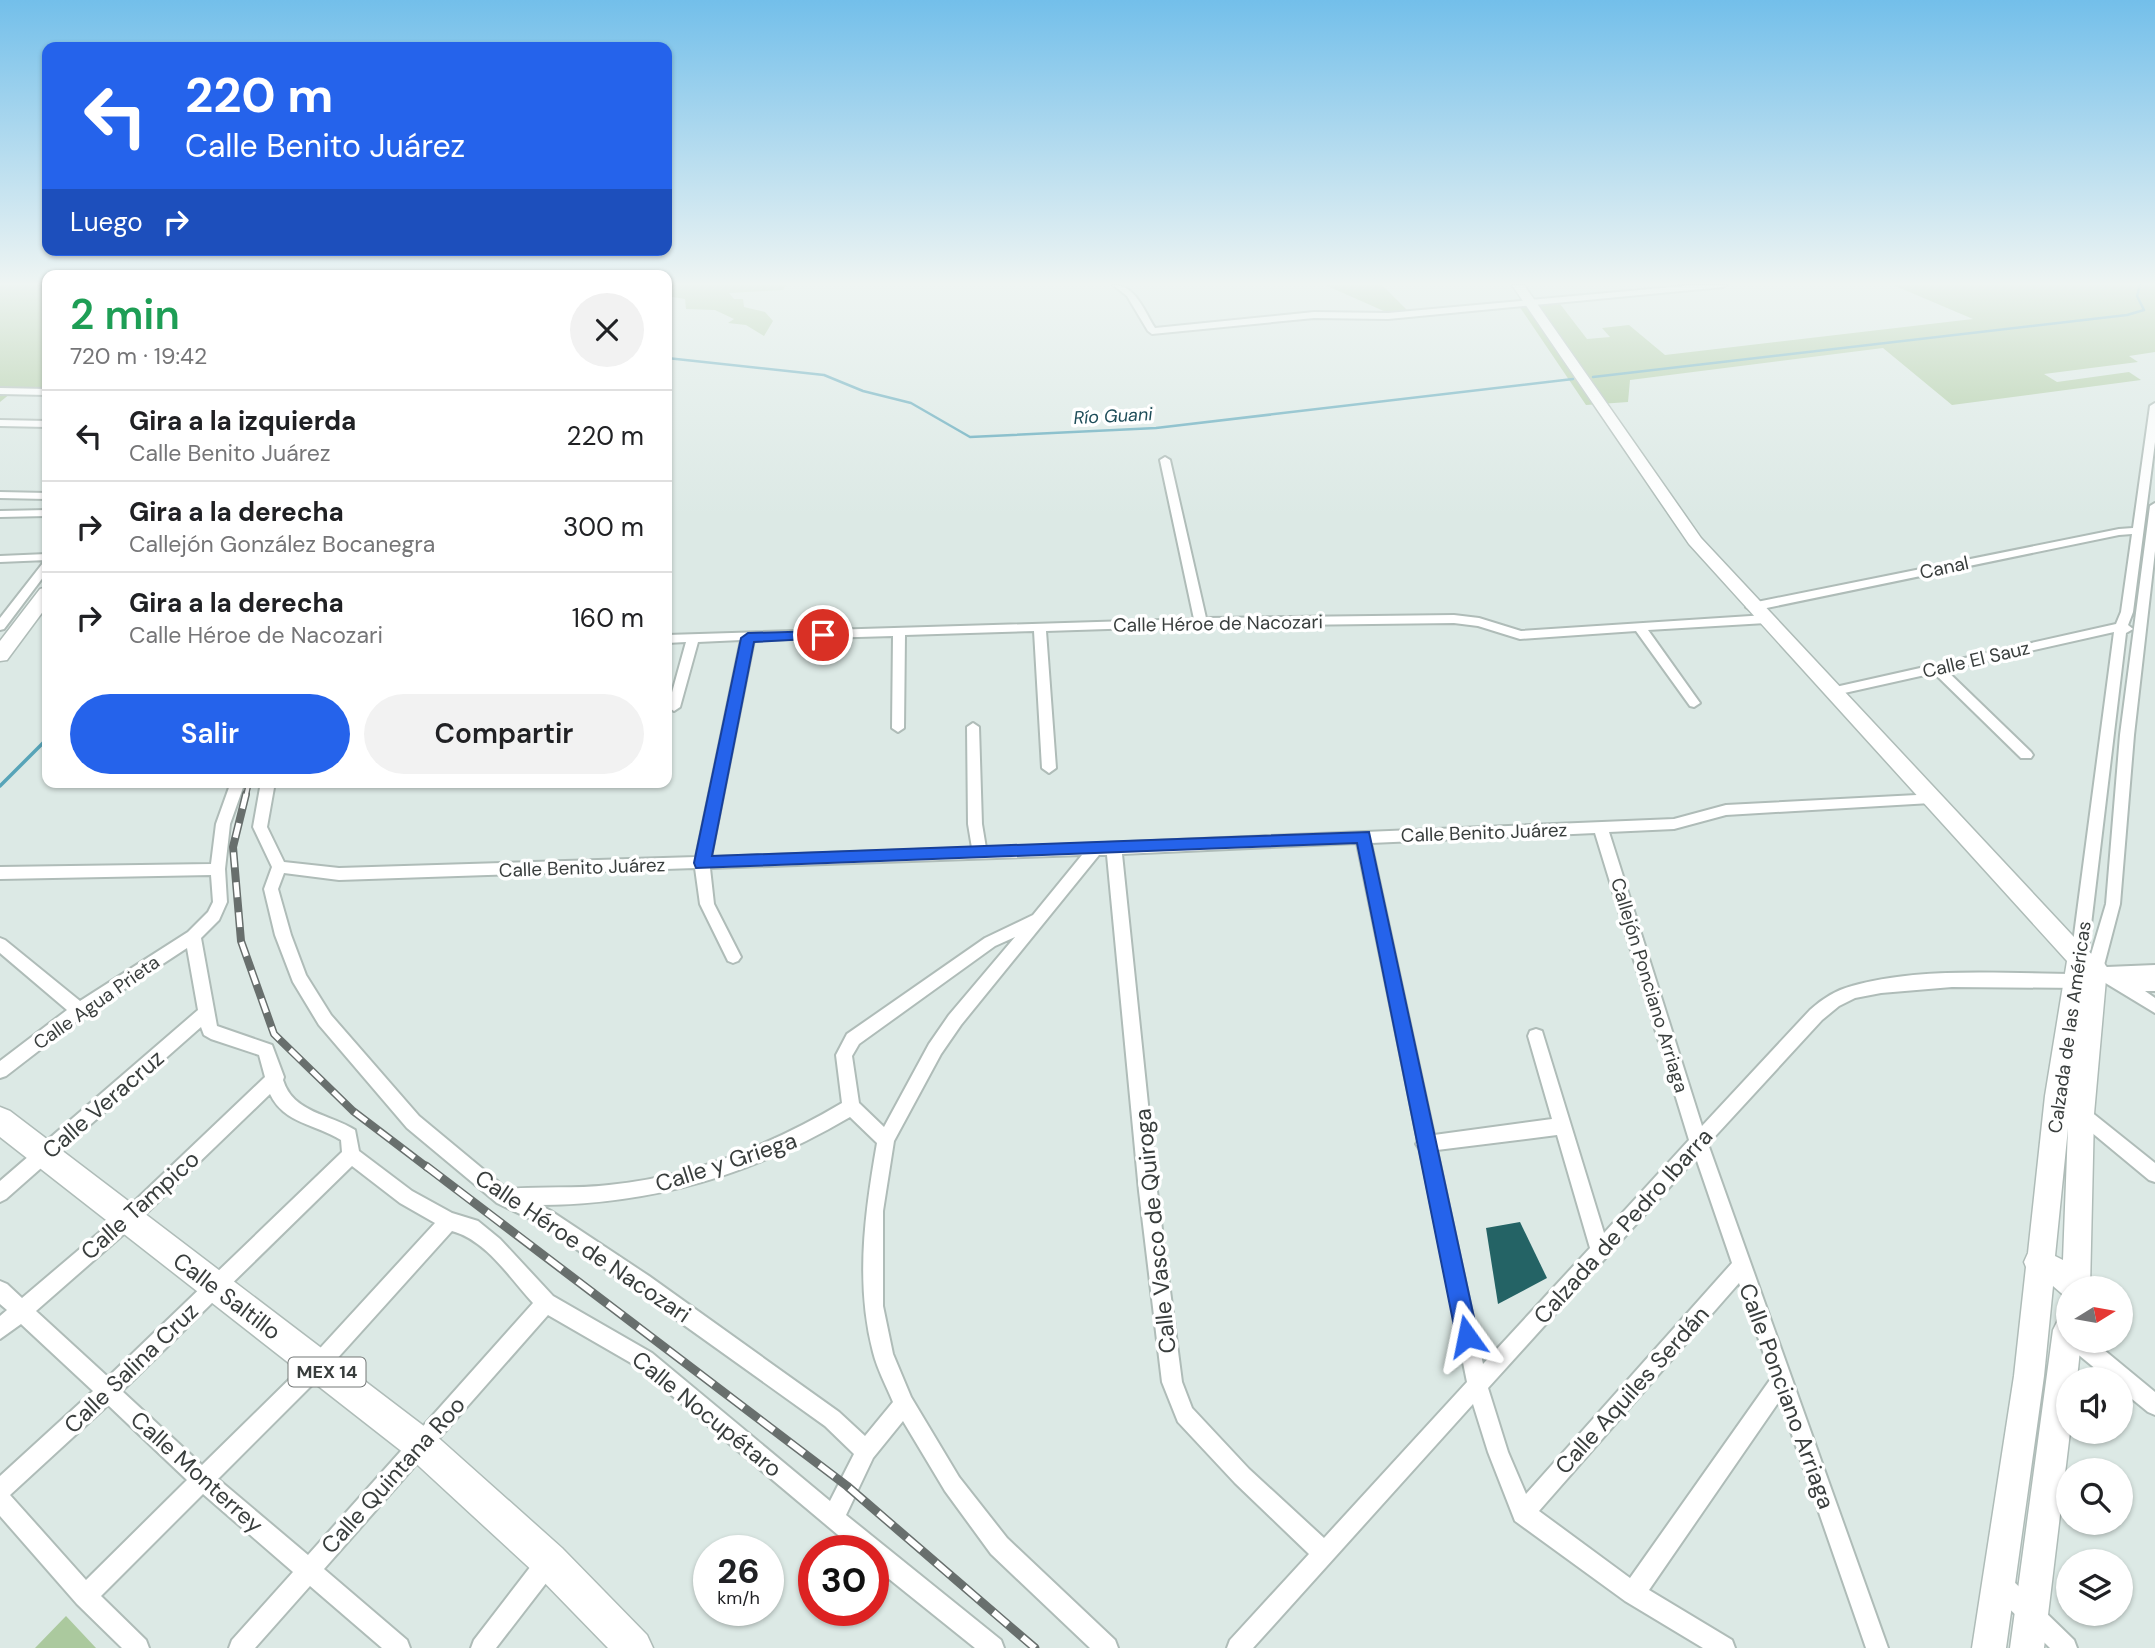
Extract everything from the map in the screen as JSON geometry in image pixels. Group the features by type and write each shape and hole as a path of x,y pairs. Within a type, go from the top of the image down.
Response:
{"main road":[{"path":"1571,362 1695,541 1752,607 1766,619 2090,972"},
{"path":"0,655 42,600"},
{"name":"Calzada de las Américas","path":"1989,1648 2029,1376 2058,1096 2090,972"},
{"name":"Calzada de las Américas","path":"2076,1276 2081,1114 2090,972"},
{"name":"Calle Saltillo","path":"0,1120 44,1157 421,1445 549,1561 634,1648"},
{"path":"2039,1262 2061,1276"},
{"path":"2027,1648 2065,1353"}],"street":[{"path":"0,391 42,392"},
{"name":"Calzada de las Américas","path":"2090,972 2121,627 2127,612 2136,531 2150,476 2155,407"},
{"path":"0,423 42,424"},
{"path":"1165,460 1201,622"},
{"path":"0,495 42,496"},
{"name":"Calzada de las Américas","path":"2090,972 2113,905 2127,735 2140,634 2150,605 2155,506"},
{"path":"0,514 42,513"},
{"name":"Canal","path":"1752,607 2105,534 2136,531"},
{"path":"0,559 42,557"},
{"path":"0,626 42,571"},
{"name":"Calle Héroe de Nacozari","path":"672,639 1201,622 1454,619 1479,622 1520,635 1766,619"},
{"path":"2121,627 2140,634"},
{"name":"Calle El Sauz","path":"1831,692 2121,627"},
{"path":"1040,628 1049,768"},
{"path":"1640,628 1694,702"},
{"path":"898,728 899,632"},
{"path":"674,706 693,638"},
{"path":"733,957 707,904 702,863 748,638"},
{"path":"1937,668 2026,755"},
{"path":"973,727 975,824 981,853"},
{"name":"Calle Agua Prieta","path":"0,1071 79,1010 193,936 214,916 220,902 218,869 223,824 236,788"},
{"path":"267,788 260,827 279,867"},
{"name":"Calle Benito Juárez","path":"279,867 340,874 1105,849 1674,824 1726,810 1931,798"},
{"name":"Callejón Ponciano Arriaga","path":"1601,828 1699,1143"},
{"path":"1363,836 1425,1144 1478,1387 1498,1452 1523,1513 1633,1593 1724,1648"},
{"path":"1105,849 1035,919 935,1049 886,1140 874,1211 873,1306 883,1354 904,1404 952,1484 999,1546 1107,1648"},
{"name":"Calle Vasco de Quiroga","path":"1105,849 1172,1382 1185,1415 1242,1476 1324,1553"},
{"name":"Calle Héroe de Nacozari","path":"279,867 271,888 282,935 299,977 325,1020 414,1122 503,1197 545,1217 642,1283 832,1419 866,1451"},
{"path":"0,873 218,869"},
{"path":"886,1140 851,1107 844,1055 853,1039 990,942 1035,919"},
{"path":"193,936 205,1014"},
{"path":"0,944 79,1010"},
{"name":"Calzada de Pedro Ibarra","path":"1238,1648 1790,1042 1834,1000 1855,991 1971,979 2155,971"},
{"path":"2090,972 2126,986 2155,1006"},
{"path":"2126,986 2155,984"},
{"name":"Calle Nocupétaro","path":"205,1014 210,1030 225,1039 248,1042 266,1050 276,1077 279,1097 295,1113 336,1126 349,1136 351,1155 406,1197 449,1221 472,1227 493,1245 546,1303 645,1360 853,1535"},
{"name":"Calle Veracruz","path":"0,1193 205,1014"},
{"path":"1536,1036 1600,1249"},
{"name":"Calle Tampico","path":"0,1329 127,1220 276,1077"},
{"path":"2058,1096 2155,1174"},
{"name":"Calle y Griega","path":"503,1197 640,1190 721,1168 804,1136 851,1107"},
{"path":"1425,1144 1562,1126"},
{"name":"Calle Ponciano Arriaga","path":"1699,1143 1877,1648"},
{"name":"Calle Salina Cruz","path":"0,1490 108,1391 351,1155"},
{"path":"85,1595 318,1365 449,1221"},
{"name":"Calle Aquiles Serdán","path":"1523,1513 1741,1268"},
{"name":"Calle Monterrey","path":"0,1292 202,1479 306,1571 399,1648"},
{"name":"Calle Quintana Roo","path":"240,1648 546,1303"},
{"path":"2093,1353 2155,1405"},
{"path":"1633,1593 1781,1381"},
{"path":"833,1519 866,1451 904,1404"},
{"path":"0,1500 85,1595 138,1648"},
{"path":"482,1648 549,1561"},
{"name":"Calle Nocupétaro","path":"889,1564 993,1648"},
{"path":"1999,1583 2066,1648"}],"green space":[{"path":"0,362 42,362 42,390 16,389 0,402"},
{"path":"1557,362 1773,362 1630,380 1628,402 1586,405"},
{"path":"1900,362 2138,362 2044,374 2057,382 2129,372 2141,380 1952,405"},
{"path":"66,1616 96,1648 35,1648"}],"building":[{"path":"1520,1222 1547,1278 1498,1304 1486,1228"}],"waterway":[{"name":"Río Guani","path":"703,362 824,375 863,391 911,403 970,437 1156,428 1573,379"},
{"name":"Río Guani","path":"1593,377 1723,362"},
{"name":"Río Guani","path":"0,786 42,744"}],"railway":[{"path":"246,796 248,788"},
{"path":"246,794 233,847 241,941 274,1034 353,1111 428,1168"},
{"path":"426,1166 847,1486 1035,1648"}],"route":[{"path":"823,635 748,638 702,863 1114,849 1363,836 1467,1336"}]}
